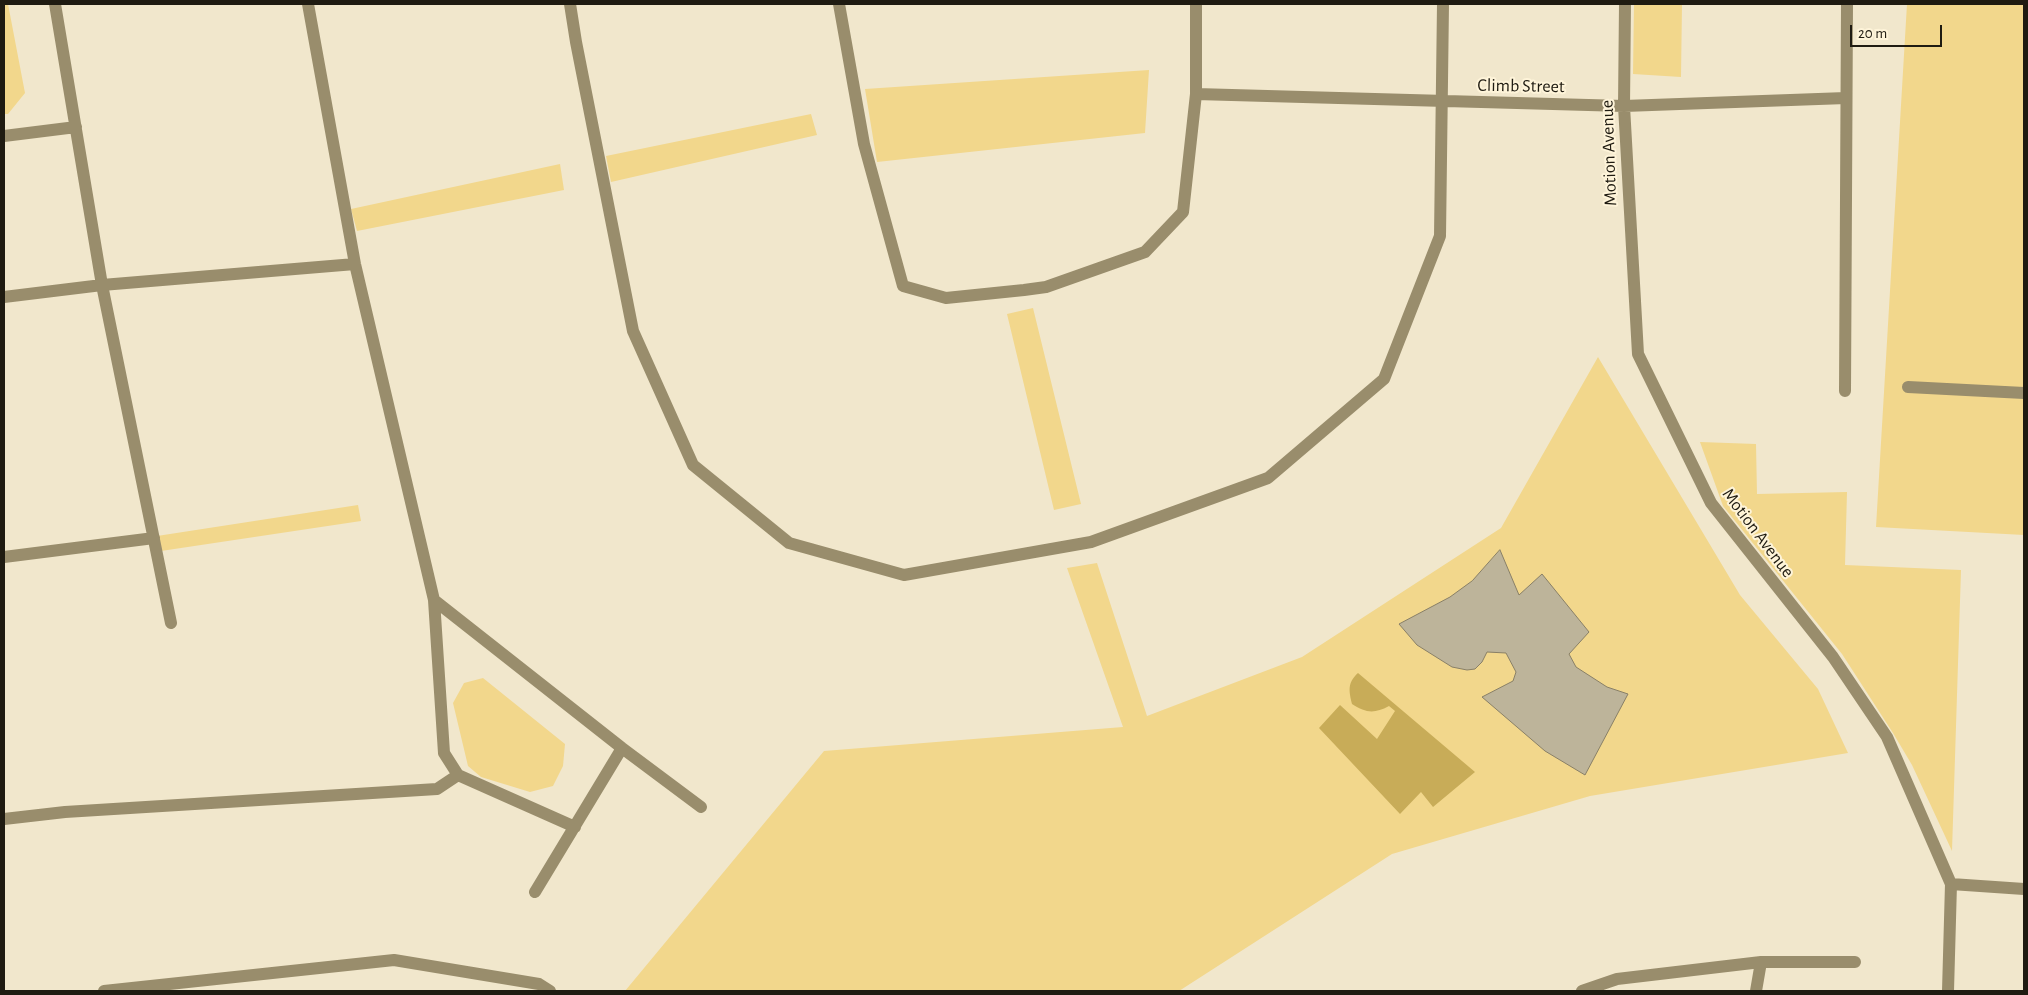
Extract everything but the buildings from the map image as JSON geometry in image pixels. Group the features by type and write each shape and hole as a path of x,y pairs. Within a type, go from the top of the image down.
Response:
{"street":[{"path":"55,4 102,285 171,623"},
{"path":"308,4 355,264 434,600 444,753 458,775 574,827"},
{"path":"570,4 633,331 693,465 789,543 904,575 1091,542 1268,478 1384,379 1440,236 1443,4"},
{"path":"840,4 864,144 902,286 946,298 1046,286 1145,252 1183,212 1196,94 1196,4"},
{"name":"Motion Avenue","path":"1625,4 1624,106 1638,354 1711,503 1833,657 1887,737 1951,884 1948,991"},
{"path":"1845,391 1847,4"},
{"name":"Climb Street","path":"1196,94 1624,106 1846,98"},
{"path":"4,136 76,127"},
{"path":"4,297 102,285 355,264"},
{"path":"1908,387 2024,393"},
{"path":"4,557 154,538"},
{"path":"434,600 622,748 701,807"},
{"path":"535,892 622,748"},
{"path":"4,820 66,812 437,789 458,775"},
{"path":"1951,884 2024,889"},
{"path":"104,991 394,960 539,984 550,991"},
{"path":"1756,991 1761,962"},
{"path":"1582,991 1617,979 1761,962 1855,962"}],"shaded area":[{"path":"4,4 8,4 25,93 8,114 4,114"},
{"path":"1634,4 1682,4 1681,77 1633,74"},
{"path":"1907,4 2024,4 2024,535 1876,527"},
{"path":"1149,70 1145,133 877,162 865,89"},
{"path":"811,114 817,135 611,182 606,156"},
{"path":"560,164 564,190 357,231 351,209"},
{"path":"1033,308 1081,504 1054,510 1007,314"},
{"path":"1598,357 1740,595 1818,689 1848,753 1590,796 1392,854 1179,991 625,991 824,751 1123,727 1067,568 1097,563 1147,716 1302,657 1501,528"},
{"path":"1700,442 1756,444 1757,494 1847,492 1845,565 1961,570 1952,851 1912,765 1842,654 1723,506"},
{"path":"358,505 361,521 161,551 157,536"},
{"path":"1358,673 1475,772 1433,807 1421,792 1400,814 1319,728 1340,705 1377,739 1395,711 1389,706 1379,710 1366,711 1352,704 1350,684"},
{"path":"483,678 565,744 563,766 553,786 530,792 481,777 468,766 453,703 464,683"}]}
